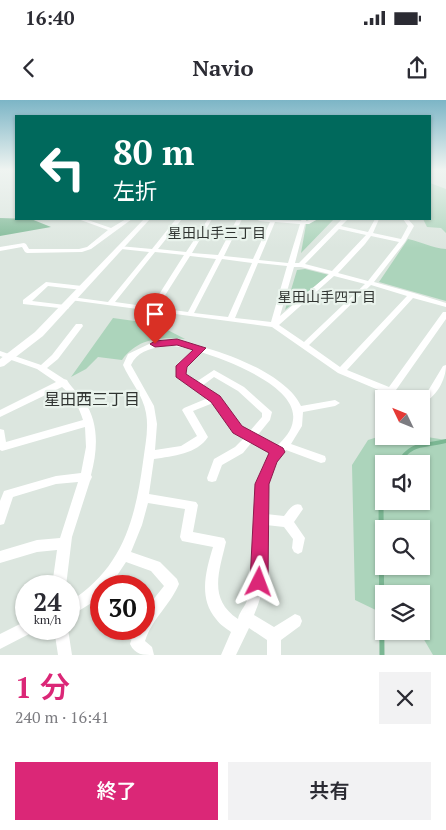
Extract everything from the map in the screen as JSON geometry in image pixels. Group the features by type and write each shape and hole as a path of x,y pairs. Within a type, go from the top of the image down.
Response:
{"street":[{"path":"83,220 112,230"},
{"path":"0,249 24,245 27,251 80,251 88,248 127,220"},
{"path":"0,364 39,334 146,220"},
{"path":"112,303 179,220"},
{"path":"153,309 209,220"},
{"path":"190,314 239,220"},
{"path":"230,320 274,220"},
{"path":"288,220 313,222 315,220"},
{"path":"300,264 344,220"},
{"path":"274,326 335,273 369,234 376,220"},
{"path":"304,346 370,283 403,241 411,226 407,220"},
{"path":"274,326 303,221"},
{"path":"338,227 403,241"},
{"path":"121,247 291,266 300,264 446,305"},
{"path":"65,307 26,302 46,284 82,288"},
{"path":"341,370 412,294"},
{"path":"72,300 112,303 274,326 341,370 389,390"},
{"path":"392,390 446,314"},
{"path":"41,369 55,357 79,326"},
{"path":"80,604 87,601 114,572 124,556 143,498 150,455 151,412 142,388 132,375 128,365 130,356 146,347 167,342 200,348 242,364 262,376 286,393 298,410 298,424 291,437 271,460 262,484 259,582 228,655"},
{"path":"200,348 186,360 180,371 183,378 215,399 231,422 250,438 320,458"},
{"path":"0,353 41,369 64,382 83,404 90,422 93,447 87,478 65,543 61,575"},
{"path":"430,395 446,368"},
{"path":"196,386 214,373 241,389 265,408 267,418 239,450 218,462 212,478"},
{"path":"0,414 64,382"},
{"path":"150,455 174,452 203,438 187,410 215,399"},
{"path":"298,410 335,403"},
{"path":"0,433 2,447 90,422"},
{"path":"0,520 8,494 56,480 87,478"},
{"path":"143,498 192,505 186,536 220,542 211,575 214,601 221,614 274,636"},
{"path":"287,522 297,509"},
{"path":"261,519 287,522 298,538 298,548"},
{"path":"0,558 37,546 65,543"},
{"path":"124,556 155,566 172,584 170,590 155,608"},
{"path":"274,636 295,621"},
{"path":"0,642 15,634"},
{"path":"274,636 274,655"},
{"path":"63,640 66,655"},
{"path":"138,640 137,644 147,652 147,655"}],"shaded area":[{"path":"431,196 446,196 446,233 441,228 427,227 424,220 431,220"},
{"path":"0,218 34,220 51,227 0,236"},
{"path":"307,220 333,220 301,253"},
{"path":"408,239 446,249 446,301 379,282"},
{"path":"305,269 329,275 285,310 297,270"},
{"path":"113,318 156,324 185,339 167,338 150,340 135,347 122,360 98,357 86,369 71,377"},
{"path":"430,437 446,440 446,655 433,655 424,640 430,640 430,585 375,585 375,610 355,600 352,465 368,440 375,438 375,445 430,445"}],"waterway":[{"path":"405,455 413,448 446,441"},
{"path":"381,510 382,655"}],"district":[{"name":"星田山手三丁目","path":"217,232"},
{"name":"星田山手四丁目","path":"327,296"},
{"name":"星田西三丁目","path":"92,399"}],"route":[{"path":"155,344 177,342 200,348 181,366 180,375 215,399 237,430 278,452 271,460 262,484 259,582"}]}
